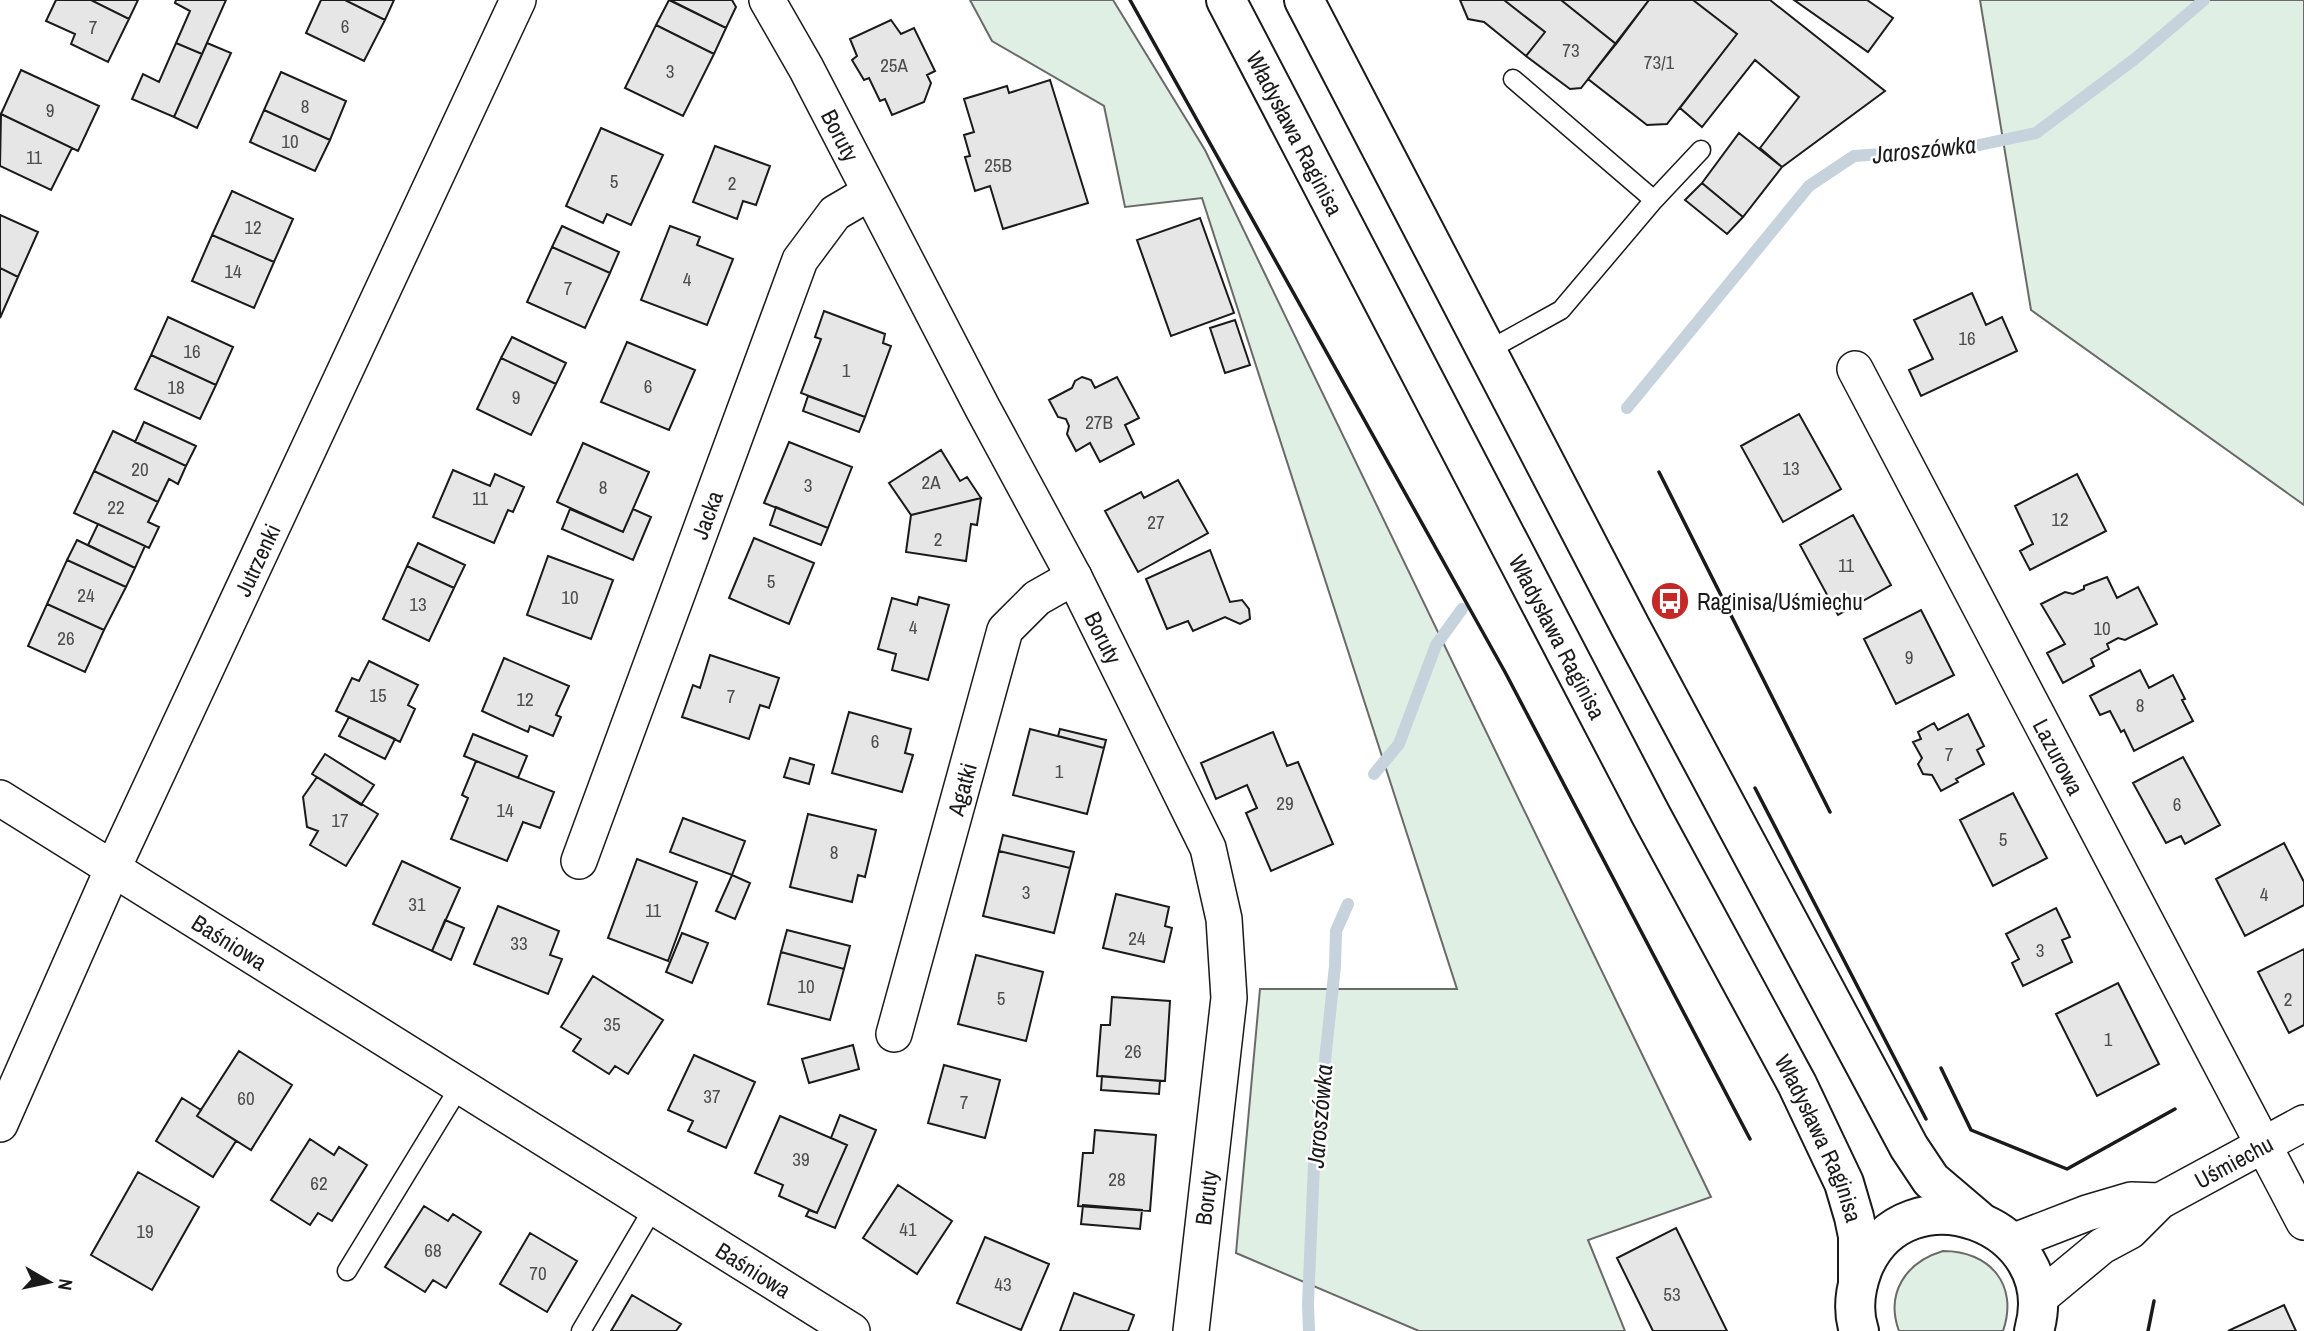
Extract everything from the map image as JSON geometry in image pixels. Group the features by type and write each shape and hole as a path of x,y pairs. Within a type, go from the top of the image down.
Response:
{"main road":[{"name":"Władysława Raginisa","path":"1226,0 1645,803 1797,1084 1847,1194 1858,1236 1858,1282 1853,1328"},
{"path":"1304,0 1909,1147 1931,1180 1978,1220"},
{"path":"1858,1282 1872,1253 1895,1230 1914,1220 1935,1215 1957,1215 1978,1220 1996,1229 2012,1242 2025,1259 2034,1278 2036,1321"}],"street":[{"name":"Jutrzenki","path":"0,1124 113,868 519,0"},
{"name":"Boruty","path":"767,0 806,68 869,193 1074,577 1208,848 1224,919 1229,998 1191,1331"},
{"name":"Jacka","path":"579,861 800,260 835,213 869,193"},
{"name":"Lazurowa","path":"1855,369 2304,1222"},
{"name":"Agatki","path":"894,1034 1005,630 1037,597 1074,577"},
{"name":"Baśniowa","path":"0,798 852,1331"},
{"name":"Uśmiechu","path":"2036,1321 2102,1246 2130,1231 2160,1201 2304,1123"},
{"name":"Uśmiechu","path":"2012,1242 2087,1213 2131,1200 2160,1201"}],"lane":[{"path":"1513,79 1654,200"},
{"path":"1487,351 1560,310 1654,200 1701,150"},
{"path":"347,1271 460,1086"},
{"path":"582,1331 654,1207"}],"green space":[{"path":"970,0 1113,0 1205,150 1711,1197 1588,1240 1625,1331 1419,1331 1236,1253 1260,989 1457,989 1202,198 1125,207 1104,106 992,41"},
{"path":"1980,0 2304,0 2304,505 2031,310"},
{"path":"1943,1251 1974,1257 1997,1274 2007,1299 2003,1331 1899,1331 1895,1304 1902,1281 1919,1263"}],"building":[{"path":"56,0 91,0 129,19 108,62 71,44 75,34 46,21"},
{"path":"91,0 138,0 129,19"},
{"path":"176,0 226,0 202,54 176,43 190,11 175,3"},
{"path":"321,0 345,0 385,20 364,61 306,33"},
{"path":"345,0 394,0 385,20"},
{"path":"669,0 726,28 714,54 656,25"},
{"path":"670,0 732,0 736,7 726,28"},
{"path":"1460,0 1504,0 1545,32 1526,56 1484,22 1468,19"},
{"path":"1504,0 1561,0 1616,44 1581,88 1570,89 1526,56 1545,32"},
{"path":"1561,0 1649,0 1616,44"},
{"path":"1649,0 1693,0 1737,34 1667,124 1647,125 1588,79"},
{"path":"1693,0 1770,0 1885,91 1782,167 1760,148 1799,97 1755,60 1702,127 1680,108 1737,34"},
{"path":"1794,0 1867,0 1893,18 1868,52"},
{"path":"891,20 901,34 914,28 935,71 927,75 931,83 924,102 892,115 885,99 880,101 869,78 864,80 852,60 857,56 850,39"},
{"path":"656,25 714,54 683,116 625,88"},
{"path":"176,43 202,54 174,117 132,99 143,74 159,82"},
{"path":"207,43 231,53 197,128 174,117"},
{"path":"21,70 99,106 78,151 1,114"},
{"path":"281,72 346,101 330,140 264,110"},
{"path":"1050,80 1088,203 1003,229 990,186 975,191 965,157 970,156 964,135 974,132 964,99 1007,86 1009,93"},
{"path":"264,110 330,140 315,171 250,142"},
{"path":"1,114 72,148 51,190 0,166"},
{"path":"601,128 663,155 631,225 607,214 603,223 566,206"},
{"path":"1739,133 1782,167 1743,217 1702,183"},
{"path":"715,146 770,166 756,205 743,201 737,219 693,202"},
{"path":"1702,183 1743,217 1727,234 1685,200"},
{"path":"232,191 293,219 274,262 212,235"},
{"path":"0,215 38,232 18,277 0,268"},
{"path":"1200,218 1234,313 1171,336 1137,240"},
{"path":"562,226 619,252 610,273 552,247"},
{"path":"670,226 700,237 697,245 733,259 707,325 641,300"},
{"path":"212,235 274,262 254,308 192,281"},
{"path":"552,247 610,273 585,328 527,302"},
{"path":"0,268 18,277 0,318"},
{"path":"1972,293 1986,325 2002,317 2017,351 1921,396 1909,370 1933,359 1914,320"},
{"path":"824,311 885,334 883,343 891,346 865,417 801,393 821,339 815,337"},
{"path":"168,317 233,347 216,385 151,355"},
{"path":"1235,320 1250,365 1225,373 1210,328"},
{"path":"512,337 566,363 556,384 501,358"},
{"path":"627,342 695,370 669,430 601,402"},
{"path":"151,355 216,385 200,419 135,389"},
{"path":"501,358 556,384 531,435 477,409"},
{"path":"1082,377 1091,380 1095,388 1117,377 1139,418 1125,425 1134,444 1100,462 1090,443 1076,451 1067,434 1069,426 1066,419 1058,417 1049,400 1072,388 1075,381"},
{"path":"808,396 865,417 859,432 803,411"},
{"path":"1799,414 1841,489 1783,522 1741,446"},
{"path":"144,422 196,446 186,466 135,442"},
{"path":"113,431 186,466 178,484 169,479 158,502 94,471"},
{"path":"789,442 852,467 828,528 764,503"},
{"path":"583,443 649,472 623,532 557,502"},
{"path":"941,450 960,481 967,477 981,498 911,515 889,483"},
{"path":"453,470 490,486 495,474 524,487 513,512 508,510 494,543 433,517"},
{"path":"94,471 158,502 148,522 159,527 149,548 74,513"},
{"path":"2077,474 2106,531 2030,570 2020,551 2033,544 2015,506"},
{"path":"1178,480 1208,533 1138,572 1105,511 1141,492 1144,498"},
{"path":"981,498 977,525 971,524 966,561 906,552 911,515"},
{"path":"776,507 828,528 821,545 770,525"},
{"path":"570,509 623,532 633,509 651,517 633,560 562,529"},
{"path":"1853,515 1891,585 1838,615 1800,545"},
{"path":"98,524 145,546 135,568 88,545"},
{"path":"754,538 814,563 789,624 729,598"},
{"path":"77,540 135,568 126,587 67,560"},
{"path":"418,543 465,565 454,588 407,566"},
{"path":"1210,550 1230,602 1242,600 1249,609 1250,619 1240,624 1225,617 1193,631 1188,621 1167,629 1146,579"},
{"path":"548,556 613,580 591,639 527,615"},
{"path":"67,560 126,587 104,630 47,604"},
{"path":"407,566 454,588 429,641 383,619"},
{"path":"2107,577 2117,598 2138,587 2157,624 2125,640 2118,638 2107,644 2109,649 2091,659 2094,666 2063,683 2047,653 2065,644 2041,604 2065,592 2073,594 2084,589 2084,586"},
{"path":"919,597 949,605 928,680 892,670 896,654 878,649 892,598 917,605"},
{"path":"47,604 104,630 85,672 28,646"},
{"path":"1921,610 1954,675 1896,704 1864,639"},
{"path":"710,655 779,678 769,708 760,705 749,739 682,717 693,685 700,688"},
{"path":"504,658 569,686 556,715 561,717 553,736 530,726 528,732 482,711"},
{"path":"369,661 418,685 408,705 415,709 400,742 336,711 352,678 359,681"},
{"path":"2140,670 2149,688 2173,675 2193,721 2134,751 2124,730 2121,732 2110,711 2100,715 2090,696"},
{"path":"849,712 911,729 905,753 913,755 902,792 832,773"},
{"path":"1968,714 1984,746 1977,750 1984,764 1956,779 1958,782 1941,791 1932,775 1923,774 1918,764 1922,758 1913,742 1921,739 1918,732 1934,723 1938,730"},
{"path":"349,717 395,739 385,759 339,736"},
{"path":"1030,729 1104,748 1087,814 1013,795"},
{"path":"1060,729 1106,740 1104,748 1058,736"},
{"path":"1273,732 1287,766 1298,762 1333,844 1271,871 1246,813 1257,808 1247,785 1216,799 1201,763"},
{"path":"473,734 527,756 518,778 464,756"},
{"path":"325,754 374,785 361,805 312,774"},
{"path":"2183,757 2220,825 2185,844 2181,836 2166,843 2133,783"},
{"path":"790,758 814,765 809,784 784,777"},
{"path":"476,761 554,792 540,828 523,822 507,861 451,839 468,798 462,795"},
{"path":"317,777 378,814 346,866 310,845 318,831 307,827 303,797"},
{"path":"2013,793 2047,858 1993,886 1960,820"},
{"path":"808,814 876,830 865,877 858,875 852,902 790,887"},
{"path":"683,818 745,841 732,875 670,852"},
{"path":"1003,835 1074,852 1070,868 999,851"},
{"path":"2284,843 2304,882 2304,905 2245,936 2216,879"},
{"path":"999,851 1070,868 1054,933 983,916"},
{"path":"637,859 697,882 668,961 608,938"},
{"path":"402,861 460,888 432,951 373,924"},
{"path":"732,875 750,883 735,919 716,911"},
{"path":"1116,894 1169,907 1165,926 1172,928 1164,962 1103,948"},
{"path":"498,906 559,931 550,955 562,959 548,994 474,964"},
{"path":"2056,908 2070,937 2062,940 2072,962 2023,986 2012,963 2019,959 2006,934"},
{"path":"445,920 464,928 451,960 432,951"},
{"path":"787,930 850,946 844,969 781,952"},
{"path":"682,933 708,943 692,983 666,972"},
{"path":"2304,949 2304,1025 2289,1033 2258,972"},
{"path":"781,952 844,969 830,1020 768,1004"},
{"path":"976,955 1043,972 1026,1041 958,1024"},
{"path":"593,976 663,1020 628,1074 615,1066 609,1074 573,1051 581,1039 561,1027"},
{"path":"2118,983 2159,1064 2097,1096 2056,1014"},
{"path":"1112,997 1170,1001 1165,1081 1097,1076 1101,1025 1110,1025"},
{"path":"853,1045 859,1069 809,1083 802,1059"},
{"path":"239,1051 292,1085 251,1150 197,1116"},
{"path":"694,1055 755,1082 726,1148 688,1131 693,1121 668,1110"},
{"path":"944,1065 1000,1080 985,1138 928,1123"},
{"path":"1102,1076 1160,1081 1159,1094 1101,1090"},
{"path":"182,1098 201,1110 197,1116 236,1141 213,1177 156,1141"},
{"path":"840,1115 876,1130 835,1228 806,1216 809,1210 817,1213 847,1145 831,1138"},
{"path":"780,1116 847,1145 817,1213 779,1196 783,1185 755,1173"},
{"path":"1095,1130 1156,1135 1150,1211 1078,1206 1083,1153 1093,1153"},
{"path":"310,1139 334,1155 339,1147 367,1165 332,1221 318,1213 310,1225 271,1200"},
{"path":"138,1172 199,1207 152,1290 91,1255"},
{"path":"898,1185 952,1221 917,1274 863,1238"},
{"path":"1083,1205 1142,1210 1140,1229 1081,1224"},
{"path":"424,1206 448,1221 453,1214 481,1232 446,1288 433,1280 425,1292 385,1267"},
{"path":"1676,1228 1727,1331 1653,1331 1617,1258"},
{"path":"530,1233 577,1261 547,1312 500,1284"},
{"path":"985,1237 1049,1264 1021,1330 957,1303"},
{"path":"1074,1293 1134,1315 1128,1331 1060,1331"},
{"path":"632,1295 681,1324 676,1331 611,1331"},
{"path":"2284,1305 2296,1331 2228,1331"}],"waterway":[{"name":"Jaroszówka","path":"1627,408 1809,186 1854,156 1965,148 2036,133 2136,58 2204,0"},
{"path":"1374,774 1399,744 1436,645 1462,609"},
{"name":"Jaroszówka","path":"1309,1331 1314,1164 1335,966 1336,931 1348,904"}],"wall":[{"path":"1130,0 1505,672 1750,1139"},
{"path":"1659,472 1830,812"},
{"path":"1755,788 1926,1119"},
{"path":"1941,1068 1971,1130 2067,1169 2175,1109"},
{"path":"2148,1331 2154,1301"}],"place":[{"name":"Raginisa/Uśmiechu","path":"1670,601"}]}
